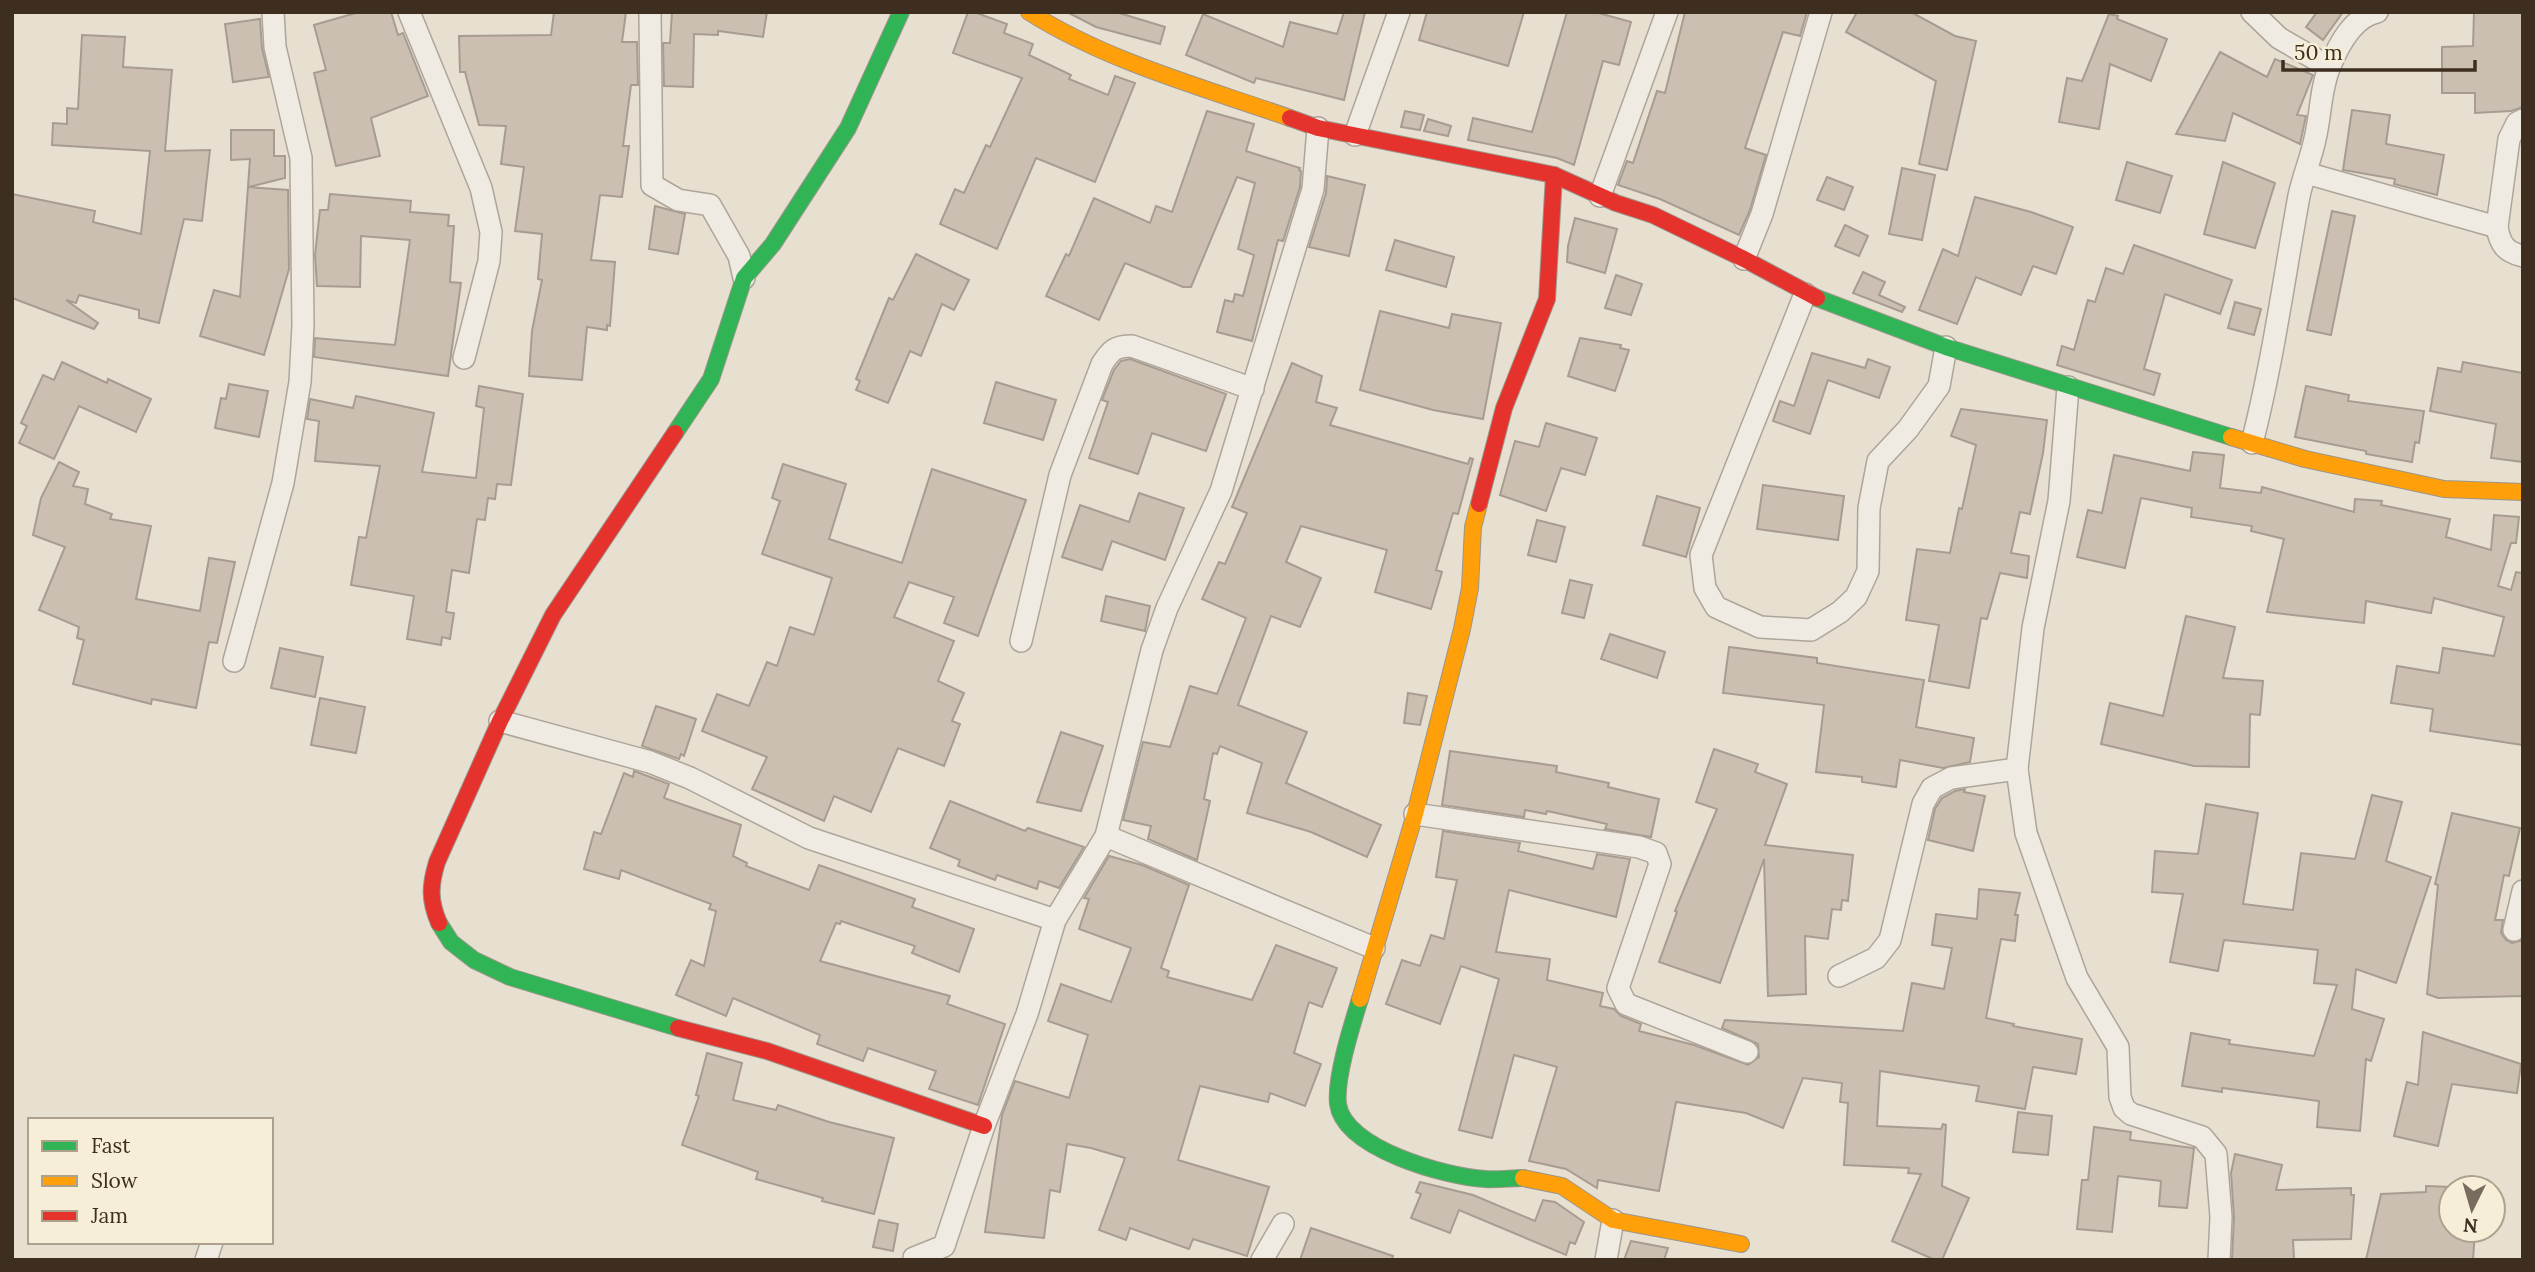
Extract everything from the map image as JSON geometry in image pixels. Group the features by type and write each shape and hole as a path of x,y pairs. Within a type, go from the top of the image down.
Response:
{"street":[{"path":"234,661 283,482 300,382 303,325 301,158 275,47 273,12"},
{"path":"409,12 481,188 491,232 489,261 464,359"},
{"path":"650,12 652,185 678,200 710,205 739,256 744,278"},
{"path":"901,12 848,128 773,244 744,278 711,379 553,615 500,721 437,862 431,881 430,899 438,921 451,942 474,960 510,977 648,1020 767,1051 984,1126"},
{"path":"1029,12 1053,20 1133,63 1318,128 1554,175 1600,196 1653,215 1744,259 1805,295 1945,347 2068,387 2305,458 2444,489 2523,492"},
{"path":"1355,135 1399,12"},
{"path":"1600,196 1667,12"},
{"path":"1744,259 1762,214 1821,12"},
{"path":"2252,12 2279,38 2329,67"},
{"path":"2252,443 2267,383 2300,192 2315,138 2329,67 2346,34 2366,14 2377,12"},
{"path":"2523,120 2517,123 2510,139 2497,227 2499,241 2506,250 2523,256"},
{"path":"914,1260 944,1246 984,1126 1027,1014 1055,920 1106,836 1152,650 1167,608 1221,491 1313,189 1318,128"},
{"path":"2306,173 2497,227"},
{"path":"1554,175 1547,299 1504,408 1476,514 1470,588 1462,629 1415,814 1357,1007 1338,1085 1338,1106 1344,1121 1359,1136 1388,1154 1458,1175 1485,1179 1525,1178 1562,1186 1613,1220 1741,1244"},
{"path":"1805,295 1701,555 1705,588 1716,607 1760,628 1811,630 1856,597 1868,571 1869,508 1878,461 1908,429 1939,386 1945,347"},
{"path":"1021,641 1060,475 1102,364 1110,351 1119,346 1132,346 1253,389"},
{"path":"2068,387 2059,501 2033,628 2017,769 2026,833 2077,978 2118,1047 2120,1097 2124,1108 2131,1114 2202,1138 2216,1154 2221,1217 2219,1260"},
{"path":"500,721 650,762 690,778 809,838 1055,920"},
{"path":"1839,976 1876,958 1890,940 1923,804 1932,788 1951,778 2017,769"},
{"path":"1415,814 1639,847 1657,853 1660,864 1618,988 1626,1004 1747,1052"},
{"path":"1106,836 1374,948"},
{"path":"2514,930 2523,891"},
{"path":"1606,1260 1613,1220"},
{"path":"1262,1260 1283,1224"}],"building":[{"path":"359,12 391,12 398,35 403,33 428,96 371,118 380,156 336,166 314,73 326,70 314,25"},
{"path":"554,12 626,12 622,42 637,42 638,85 631,85 623,146 629,146 622,197 600,195 591,260 615,262 610,326 607,325 607,330 587,327 582,380 529,376 532,331 542,280 538,279 542,234 515,231 524,167 501,164 506,126 479,125 465,72 460,72 459,36 551,35"},
{"path":"672,12 767,12 763,37 718,31 718,35 694,34 693,87 664,86 663,43 670,43"},
{"path":"968,12 1007,24 1004,33 1033,44 1029,55 1071,75 1069,79 1108,95 1115,76 1135,83 1095,182 1036,158 997,249 940,224 955,189 964,193 986,145 990,147 1022,78 953,53"},
{"path":"1067,12 1116,12 1165,27 1160,44 1096,27"},
{"path":"1344,12 1365,12 1344,100 1256,78 1254,83 1186,55 1203,14 1283,47 1290,22 1337,34"},
{"path":"1427,12 1524,12 1508,66 1419,40"},
{"path":"1567,12 1595,12 1631,22 1619,65 1603,61 1574,165 1557,158 1468,140 1473,118 1532,132"},
{"path":"1685,12 1807,12 1800,36 1783,32 1745,148 1766,155 1750,210 1739,235 1660,199 1618,185 1627,161 1633,163 1657,91 1665,93"},
{"path":"1857,12 1911,12 1955,36 1976,41 1947,170 1919,164 1936,81 1846,32"},
{"path":"2317,12 2343,12 2323,40 2306,27"},
{"path":"2474,12 2523,12 2523,107 2511,111 2475,113 2475,93 2442,93 2442,47 2473,46"},
{"path":"2109,14 2167,39 2151,81 2110,64 2099,129 2059,122 2067,78 2082,81"},
{"path":"260,19 262,48 269,77 233,82 225,24"},
{"path":"82,35 125,37 123,67 172,70 165,151 210,150 202,221 184,219 159,323 139,318 139,310 79,295 76,303 66,300 98,323 94,329 12,298 12,194 95,211 93,222 141,234 150,151 52,145 53,123 67,124 67,108 78,109"},
{"path":"2220,52 2267,77 2275,59 2313,75 2297,115 2306,116 2300,144 2233,113 2225,141 2176,134"},
{"path":"2352,110 2390,115 2386,144 2444,155 2437,195 2394,184 2395,179 2343,170"},
{"path":"1207,111 1254,124 1246,151 1300,168 1301,171 1300,187 1283,241 1278,240 1252,341 1217,332 1225,300 1233,302 1235,294 1243,296 1254,255 1238,249 1255,183 1237,177 1191,287 1183,287 1125,263 1099,320 1046,296 1066,254 1069,256 1094,198 1150,223 1156,206 1172,212"},
{"path":"1405,111 1424,115 1420,130 1401,127"},
{"path":"1428,119 1451,126 1448,136 1424,131"},
{"path":"231,130 274,130 274,156 285,156 285,178 249,187 288,190 289,269 264,355 200,336 214,290 240,297 250,159 231,160"},
{"path":"2127,162 2172,176 2160,213 2116,200"},
{"path":"2223,162 2275,183 2255,248 2204,234"},
{"path":"1902,168 1935,175 1922,240 1889,234"},
{"path":"1327,176 1365,185 1349,256 1309,247 1326,193"},
{"path":"1827,177 1853,187 1844,210 1817,200"},
{"path":"330,194 411,201 410,212 449,215 448,226 454,226 450,282 461,283 448,376 314,357 315,338 395,345 410,240 361,236 360,287 317,286 315,255 320,210 328,210"},
{"path":"1975,197 2073,227 2056,274 2033,266 2021,295 1976,277 1957,324 1919,310 1943,249 1958,256"},
{"path":"655,206 685,214 678,254 649,249"},
{"path":"2332,211 2355,216 2331,335 2307,330"},
{"path":"1575,218 1617,229 1605,273 1567,262"},
{"path":"1845,225 1868,236 1859,256 1835,246"},
{"path":"1395,240 1454,257 1446,287 1386,270"},
{"path":"2134,245 2232,280 2220,314 2165,294 2144,369 2160,374 2154,395 2057,365 2062,346 2074,350 2088,300 2095,302 2106,268 2123,274"},
{"path":"916,254 969,280 954,310 942,304 921,356 910,351 888,403 856,390 860,381 856,379 889,298 893,300"},
{"path":"1863,272 1885,282 1879,295 1905,307 1902,312 1853,293"},
{"path":"1616,275 1642,284 1631,315 1605,308"},
{"path":"2235,302 2261,309 2254,335 2228,328"},
{"path":"1380,311 1449,328 1452,314 1501,323 1483,419 1433,410 1360,390"},
{"path":"1580,338 1621,345 1620,348 1629,350 1615,391 1568,376"},
{"path":"1812,353 1865,368 1868,359 1890,367 1879,398 1828,380 1810,434 1773,421 1780,401 1794,406"},
{"path":"1130,359 1226,394 1206,451 1152,433 1138,474 1089,458 1108,402 1102,400 1114,370 1121,361"},
{"path":"62,362 107,383 108,379 151,399 136,432 79,406 54,459 19,443 27,426 21,423 43,375 54,380"},
{"path":"2463,362 2523,373 2523,462 2491,458 2496,424 2430,411 2438,368 2461,372"},
{"path":"1292,363 1322,376 1316,402 1337,408 1330,425 1468,464 1470,458 1473,459 1458,514 1453,513 1436,570 1442,572 1431,609 1375,592 1387,550 1301,526 1286,562 1321,578 1300,627 1271,616 1238,705 1307,732 1286,783 1381,825 1367,857 1311,832 1247,813 1262,763 1220,746 1217,754 1213,753 1204,799 1210,801 1197,860 1148,839 1151,826 1123,820 1143,742 1170,747 1190,686 1217,694 1246,618 1202,599 1219,562 1225,564 1247,513 1232,507"},
{"path":"996,382 1056,400 1043,440 984,423"},
{"path":"229,384 268,391 259,437 215,428 221,398 226,399"},
{"path":"479,386 523,394 511,485 497,484 495,499 488,498 485,520 477,519 469,573 452,570 446,612 454,613 450,639 442,637 441,645 407,639 414,596 351,585 359,537 366,538 380,466 315,461 319,421 307,419 310,399 353,408 356,396 434,413 422,472 476,478 484,408 476,406"},
{"path":"2306,386 2349,395 2348,401 2424,411 2419,443 2415,442 2412,462 2295,437"},
{"path":"1961,409 2047,420 2030,514 2020,512 2011,553 2029,556 2027,578 2000,573 1987,619 1981,618 1969,688 1929,681 1939,625 1906,620 1917,549 1950,553 1959,508 1962,509 1976,445 1951,436"},
{"path":"1546,423 1597,438 1585,475 1561,468 1546,511 1500,495 1515,441 1539,447"},
{"path":"2193,452 2224,455 2220,488 2261,493 2262,487 2354,512 2355,499 2382,501 2381,505 2450,519 2446,537 2491,550 2494,515 2519,517 2516,543 2511,543 2498,586 2511,590 2516,572 2523,573 2523,745 2430,731 2433,709 2391,703 2397,666 2439,673 2443,648 2494,656 2504,617 2434,598 2431,613 2366,601 2364,623 2267,612 2284,539 2251,531 2252,526 2191,517 2192,508 2141,498 2125,568 2077,557 2088,510 2102,513 2114,455 2190,471"},
{"path":"59,462 79,472 73,486 88,489 85,504 112,514 110,519 151,526 136,599 200,611 209,558 235,562 217,643 209,642 196,708 152,699 151,704 73,684 84,640 77,638 79,627 39,610 65,547 33,535 41,498"},
{"path":"783,464 846,484 829,539 902,563 932,469 1026,500 978,636 944,623 954,597 909,582 894,617 954,641 938,681 964,693 952,721 960,724 944,766 898,748 871,812 834,796 824,821 752,789 767,757 702,731 717,694 749,706 767,662 777,666 790,627 814,635 832,578 762,554 780,501 772,498"},
{"path":"1763,485 1844,496 1838,540 1757,529"},
{"path":"1139,493 1184,508 1165,560 1112,541 1102,570 1062,557 1080,505 1129,522"},
{"path":"1657,496 1700,508 1686,557 1643,545"},
{"path":"1537,520 1565,527 1556,562 1528,555"},
{"path":"1570,580 1592,585 1584,618 1562,613"},
{"path":"1106,596 1150,606 1145,631 1101,621"},
{"path":"2186,616 2235,627 2223,678 2263,681 2260,715 2250,714 2249,767 2194,766 2101,744 2110,703 2163,716"},
{"path":"1610,634 1665,652 1657,678 1601,659"},
{"path":"1729,647 1817,658 1817,663 1924,680 1916,727 1974,738 1970,762 1943,768 1900,760 1896,787 1862,782 1862,777 1816,772 1824,705 1723,693"},
{"path":"280,648 323,657 315,697 271,688"},
{"path":"1408,693 1427,696 1420,725 1404,723"},
{"path":"320,698 365,707 356,753 311,745"},
{"path":"656,706 696,719 684,756 681,754 679,759 642,746"},
{"path":"1061,732 1103,746 1081,811 1037,802"},
{"path":"1714,749 1758,764 1755,772 1787,784 1765,845 1853,855 1848,901 1842,900 1841,910 1832,909 1828,939 1805,936 1806,994 1768,996 1764,859 1720,983 1659,962 1677,912 1675,911 1717,809 1696,802"},
{"path":"1450,751 1557,766 1556,772 1609,783 1608,787 1659,799 1651,837 1605,829 1607,824 1547,811 1546,814 1525,810 1524,817 1442,805"},
{"path":"634,771 669,784 664,798 741,825 733,856 747,863 746,866 809,890 819,865 915,899 912,907 974,929 959,972 912,953 915,946 841,921 840,924 836,923 820,961 950,996 947,1004 1005,1024 978,1105 929,1089 936,1071 868,1048 863,1061 817,1044 820,1035 733,998 726,1016 676,995 691,960 704,966 716,911 709,909 711,904 621,870 619,879 584,869 594,832 601,834 624,773 633,777"},
{"path":"1965,789 1964,792 1985,796 1973,851 1928,840 1935,809 1942,798"},
{"path":"2372,795 2402,802 2386,861 2431,877 2396,983 2356,969 2352,1009 2384,1019 2371,1061 2366,1059 2360,1131 2317,1127 2319,1101 2222,1088 2222,1092 2182,1086 2191,1033 2230,1040 2229,1044 2314,1056 2337,985 2314,983 2318,950 2224,940 2218,971 2170,962 2183,894 2152,892 2155,851 2198,854 2206,804 2258,813 2243,904 2293,910 2301,853 2355,859"},
{"path":"950,801 1025,831 1028,828 1084,847 1059,888 1039,881 1037,889 997,875 995,880 958,866 960,860 930,848"},
{"path":"2452,813 2520,828 2509,876 2504,875 2495,920 2503,920 2501,933 2506,940 2512,943 2523,940 2523,996 2438,998 2427,994 2438,885 2435,884"},
{"path":"1443,831 1520,843 1518,851 1593,869 1597,854 1630,859 1616,917 1509,890 1496,952 1550,959 1547,980 1603,993 1600,1006 1614,1009 1621,1016 1641,1024 1639,1031 1694,1045 1748,1065 1759,1057 1758,1044 1722,1028 1725,1020 1903,1031 1912,983 1944,989 1952,948 1932,945 1936,914 1977,919 1979,889 2020,893 2015,915 2018,915 2015,941 2001,939 1986,1018 2082,1039 2076,1074 2033,1067 2025,1109 1976,1101 1979,1086 1880,1071 1877,1126 1941,1129 1943,1124 1946,1125 1942,1186 1969,1198 1942,1260 1935,1260 1892,1241 1921,1174 1908,1173 1909,1168 1844,1165 1848,1103 1840,1102 1842,1083 1803,1078 1783,1128 1746,1113 1676,1102 1659,1191 1598,1180 1597,1188 1566,1169 1529,1161 1557,1067 1514,1055 1492,1138 1459,1130 1499,979 1461,966 1440,1024 1386,1004 1402,960 1420,966 1431,935 1444,939 1457,880 1436,877"},
{"path":"1109,856 1142,865 1189,885 1161,968 1169,971 1167,977 1252,1000 1276,945 1337,968 1322,1007 1309,1002 1294,1053 1321,1064 1305,1106 1270,1093 1268,1102 1200,1086 1178,1160 1269,1187 1247,1256 1193,1239 1189,1249 1130,1228 1126,1240 1099,1230 1125,1158 1067,1144 1060,1192 1050,1190 1044,1238 985,1232 1002,1115 1015,1081 1069,1098 1088,1035 1048,1021 1061,984 1111,1002 1131,948 1079,929 1089,899 1084,898"},
{"path":"2423,1032 2521,1064 2517,1093 2452,1084 2438,1146 2394,1136 2407,1082 2418,1085"},
{"path":"707,1053 742,1063 733,1100 776,1110 778,1105 829,1122 894,1138 874,1214 822,1201 823,1198 756,1179 758,1172 682,1145 699,1096 696,1095"},
{"path":"2018,1112 2052,1116 2048,1155 2013,1152"},
{"path":"2094,1127 2131,1132 2130,1140 2194,1148 2187,1208 2159,1206 2161,1181 2118,1176 2112,1232 2077,1229 2082,1180 2088,1180"},
{"path":"2235,1154 2282,1165 2276,1190 2351,1188 2351,1195 2354,1195 2351,1239 2293,1240 2294,1259 2232,1260 2234,1217 2231,1173"},
{"path":"1420,1182 1473,1195 1535,1221 1543,1200 1555,1202 1584,1222 1575,1244 1570,1242 1566,1255 1459,1210 1450,1233 1411,1218 1421,1194 1416,1192"},
{"path":"2426,1186 2437,1186 2437,1244 2474,1244 2473,1260 2366,1260 2381,1194 2426,1192"},
{"path":"879,1220 898,1224 893,1251 873,1247"},
{"path":"1311,1228 1393,1256 1392,1260 1300,1260"},
{"path":"1631,1241 1668,1248 1664,1260 1624,1260"}],"traffic: fast":[{"path":"675,433 711,379 744,278 773,244 848,128 901,12"},
{"path":"1817,298 1946,347 2231,437"},
{"path":"439,923 451,942 474,960 510,977 678,1028"},
{"path":"1360,999 1339,1080 1338,1104 1344,1120 1377,1147 1423,1166 1468,1177 1523,1178"}],"traffic: slow":[{"path":"1029,12 1059,30 1123,59 1290,118"},
{"path":"2231,437 2305,459 2444,489 2523,492"},
{"path":"1360,999 1415,814 1462,629 1470,588 1473,527 1479,504"},
{"path":"1523,1178 1562,1186 1613,1220 1741,1244"}],"traffic: jam":[{"path":"1290,118 1318,128 1554,175 1616,203 1653,215 1817,298"},
{"path":"1479,504 1504,408 1547,299 1554,175"},
{"path":"439,923 433,907 432,892 437,862 500,721 553,615 675,433"},
{"path":"678,1028 767,1051 984,1126"}]}
